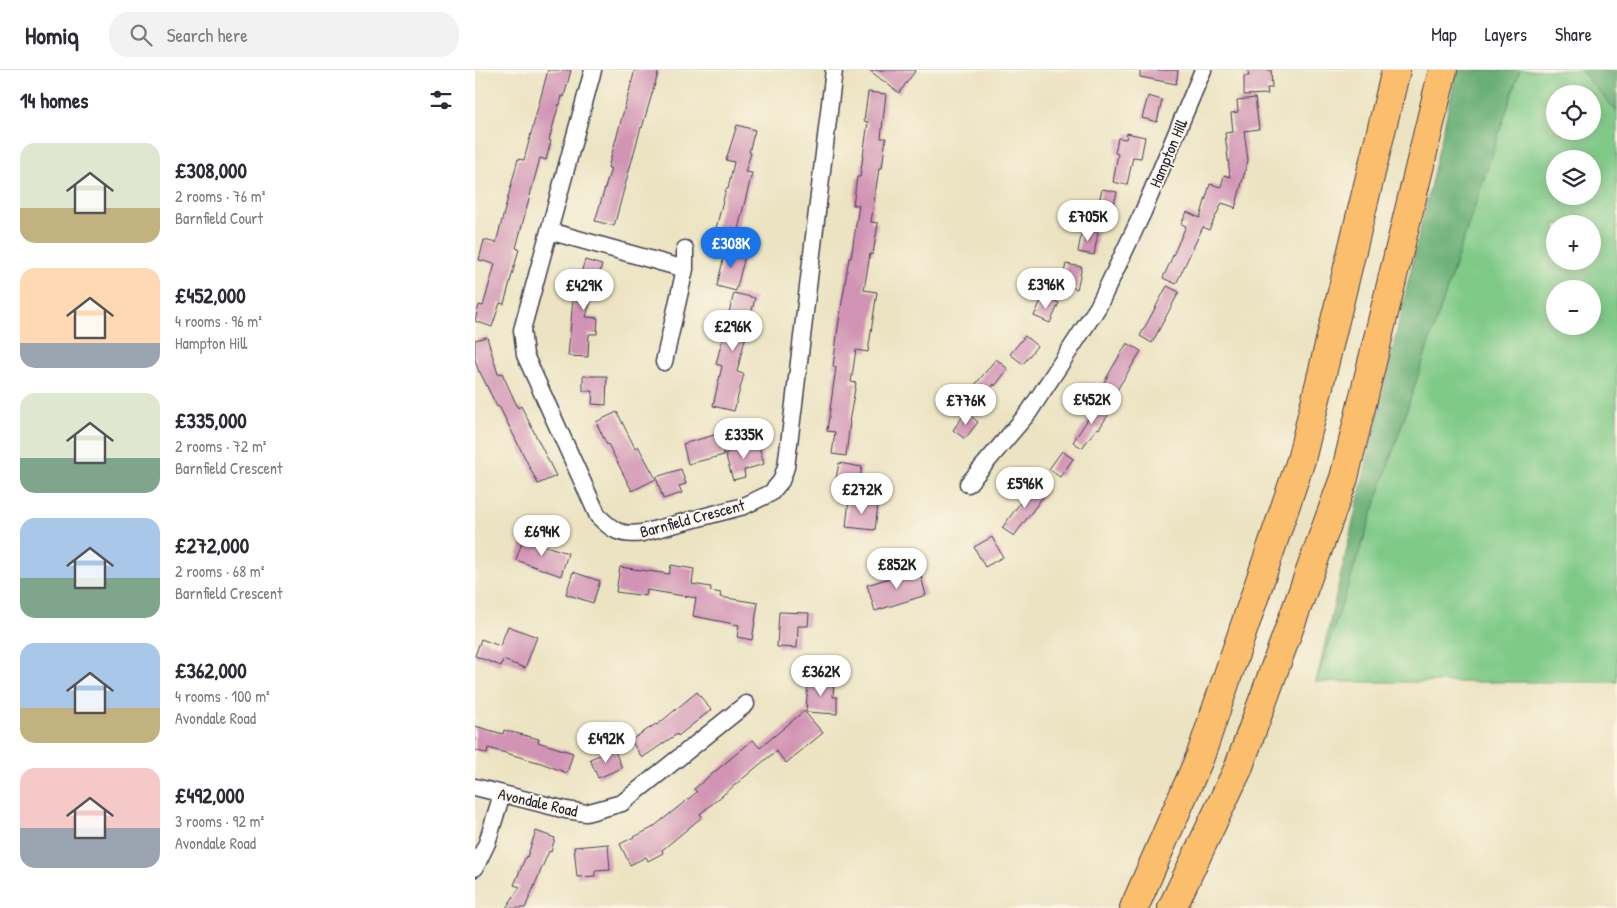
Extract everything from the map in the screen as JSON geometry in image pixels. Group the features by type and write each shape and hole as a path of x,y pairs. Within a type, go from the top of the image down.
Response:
{"highway":[{"path":"1134,908 1200,757 1301,460 1396,70"},
{"path":"1171,908 1238,769 1344,478 1443,70"}],"street":[{"name":"Barnfield Crescent","path":"593,70 522,330 525,355 598,516 608,526 629,535 642,534 744,506 771,493 781,481 786,467 834,70"},
{"name":"Hampton Hill","path":"968,484 1029,412 1098,308 1143,212 1203,70"},
{"path":"549,231 685,269"},
{"path":"663,362 685,269 685,249"},
{"name":"Avondale Road","path":"475,787 566,810 586,812 622,803 746,704"},
{"path":"475,868 487,843 503,794"}],"green space":[{"path":"1457,70 1520,70 1316,682"},
{"path":"1520,70 1580,70 1593,85 1546,85 1546,140 1601,140 1601,94 1617,112 1617,682 1316,682"},
{"path":"1580,70 1617,70 1617,112 1601,94 1601,85 1593,85"}],"building":[{"path":"548,70 571,70 549,140 551,141 546,160 540,158 516,248 519,249 504,304 500,303 492,327 475,321 479,305 483,306 495,264 479,260 484,240 496,243 518,159 524,160"},
{"path":"635,70 659,70 614,226 595,221 611,168 608,168"},
{"path":"869,70 916,70 899,93"},
{"path":"1140,70 1178,70 1176,84 1140,77"},
{"path":"1248,70 1271,70 1272,88 1267,88 1268,94 1244,95 1244,76 1249,76"},
{"path":"868,92 886,94 881,138 886,138 882,168 879,168 871,222 878,223 864,290 877,292 868,352 856,350 851,382 856,383 849,422 846,456 832,454 835,432 827,431 836,367 833,367 838,327 859,205 853,205 857,177 860,177 868,122 864,121"},
{"path":"1148,96 1162,100 1157,122 1142,118"},
{"path":"1255,98 1259,129 1244,131 1248,160 1235,209 1222,203 1209,230 1203,227 1176,284 1163,278 1186,226 1181,224 1187,212 1200,218 1210,184 1221,187 1224,175 1230,177 1225,133 1233,132 1231,113 1238,112 1237,100"},
{"path":"737,125 755,130 745,172 752,173 734,245 713,240 734,162 726,160"},
{"path":"1127,133 1145,137 1141,158 1133,157 1127,185 1113,182 1118,154 1115,153 1118,138 1126,139"},
{"path":"1102,189 1117,192 1109,223 1095,220"},
{"path":"1082,230 1098,232 1094,255 1078,252"},
{"path":"726,247 746,252 736,291 717,286"},
{"path":"585,260 602,265 586,317 598,318 597,334 589,334 588,357 568,356 573,298"},
{"path":"1066,264 1082,267 1077,289 1061,285"},
{"path":"1167,286 1179,292 1152,343 1140,336"},
{"path":"734,293 755,298 737,372 744,374 734,411 713,406 722,366 716,364"},
{"path":"1043,296 1059,303 1050,323 1034,316"},
{"path":"1025,336 1037,346 1023,364 1010,354"},
{"path":"487,337 498,374 502,373 518,408 521,406 556,476 538,484 499,406 497,407 479,372 475,360 475,340"},
{"path":"1127,343 1141,351 1114,395 1101,387"},
{"path":"996,359 1008,369 978,405 966,396"},
{"path":"583,376 607,376 606,405 592,404 593,391 583,391"},
{"path":"1098,404 1110,412 1099,429 1097,428 1082,448 1073,442"},
{"path":"617,412 635,448 638,446 656,479 632,491 596,422"},
{"path":"966,412 978,422 965,439 953,430"},
{"path":"718,434 724,455 688,464 683,444"},
{"path":"758,443 764,464 744,470 745,477 733,480 725,453"},
{"path":"1062,451 1073,459 1060,477 1049,469"},
{"path":"839,463 862,467 857,494 834,489"},
{"path":"681,469 686,484 679,486 682,493 663,499 656,477"},
{"path":"1035,482 1048,490 1014,536 1002,528"},
{"path":"849,500 878,504 875,530 846,527"},
{"path":"992,537 1003,557 985,567 974,547"},
{"path":"523,539 568,553 561,576 516,560"},
{"path":"671,565 694,569 692,584 711,587 710,591 721,593 720,597 758,603 752,640 737,637 739,625 693,616 696,598 647,590 646,596 616,592 620,567 669,574"},
{"path":"919,569 926,595 875,611 867,585"},
{"path":"573,572 600,581 593,603 566,594"},
{"path":"779,612 809,613 808,626 798,626 797,648 777,647"},
{"path":"508,626 537,637 525,668 503,660 501,666 475,656 481,639 500,646"},
{"path":"808,680 834,681 833,697 837,697 837,714 806,712"},
{"path":"697,692 711,710 678,736 677,734 642,758 631,740 657,725"},
{"path":"804,711 823,733 786,763 776,751 700,814 702,817 662,850 663,853 648,861 646,857 630,865 620,844 652,828 697,792 694,789 753,740 760,748"},
{"path":"475,726 503,734 504,730 539,739 538,742 573,753 567,773 541,763 488,748 487,754 475,750"},
{"path":"614,749 622,768 598,778 590,759"},
{"path":"536,831 555,838 551,852 549,851 525,908 506,908 520,887 514,885"},
{"path":"608,844 610,870 595,871 595,876 577,877 574,847"}]}
